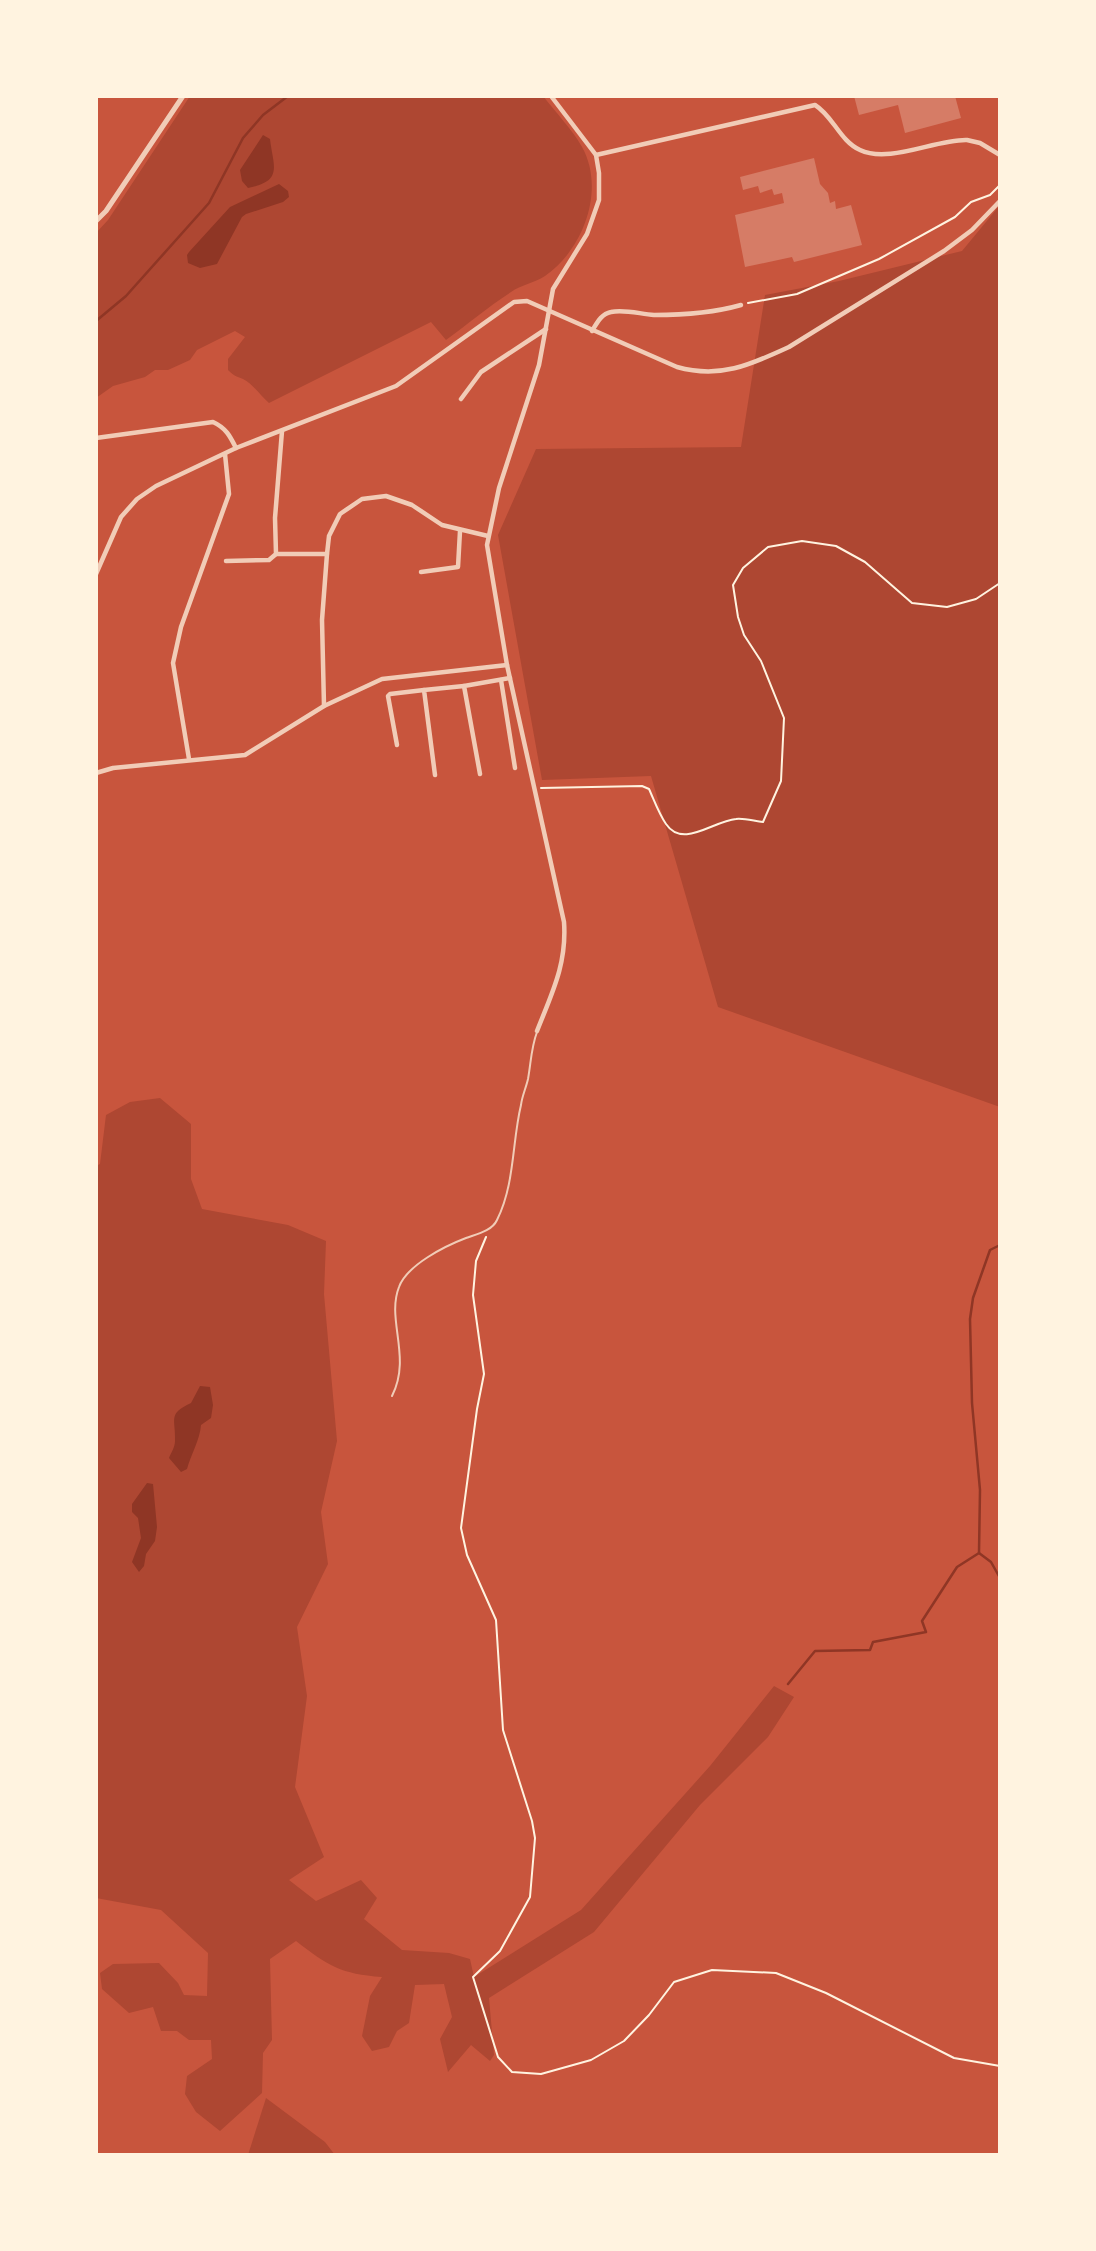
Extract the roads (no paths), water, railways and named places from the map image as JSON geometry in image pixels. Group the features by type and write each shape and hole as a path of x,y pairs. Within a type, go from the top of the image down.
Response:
{"street":[{"path":"96,221 106,211 183,96"},
{"path":"537,1031 566,947 564,922 507,665 488,536 499,488 539,365 553,289 587,234 599,200 596,155 551,96"},
{"path":"596,155 815,105 823,110 842,136 862,151 888,154 967,140 980,143 1000,155"},
{"path":"96,574 121,517 137,499 156,486 236,448 396,386 514,302 527,301 662,362 691,371 714,373 736,369 789,347 944,251 972,230 1000,201"},
{"path":"592,331 601,318 612,312 691,314 741,305"},
{"path":"461,399 481,372 547,329"},
{"path":"96,438 213,422 222,426 230,435 236,448"},
{"path":"276,554 275,518 282,431"},
{"path":"189,759 173,663 181,627 229,494 226,454"},
{"path":"324,706 322,620 327,554 329,536 340,514 362,499 386,496 401,500 442,526 488,536"},
{"path":"421,572 458,567 460,531"},
{"path":"226,561 269,560 276,554 327,554"},
{"path":"96,773 113,768 245,755 324,706 382,679 507,665"},
{"path":"397,745 388,696 390,694 464,687 510,678"},
{"path":"501,680 515,768"},
{"path":"464,687 480,774"},
{"path":"424,690 435,775"}],"lane":[{"path":"392,1396 401,1371 395,1300 400,1284 412,1267 496,1223 504,1200 520,1106 537,1031"}],"waterway":[{"path":"96,321 126,296 209,203 243,138 263,115 288,96"},
{"path":"788,1684 815,1651 870,1650 873,1642 926,1632 922,1621 957,1567 979,1553 980,1490 972,1403 970,1319 973,1298 990,1250 1000,1245"},
{"path":"979,1553 991,1562 1000,1578"}]}
